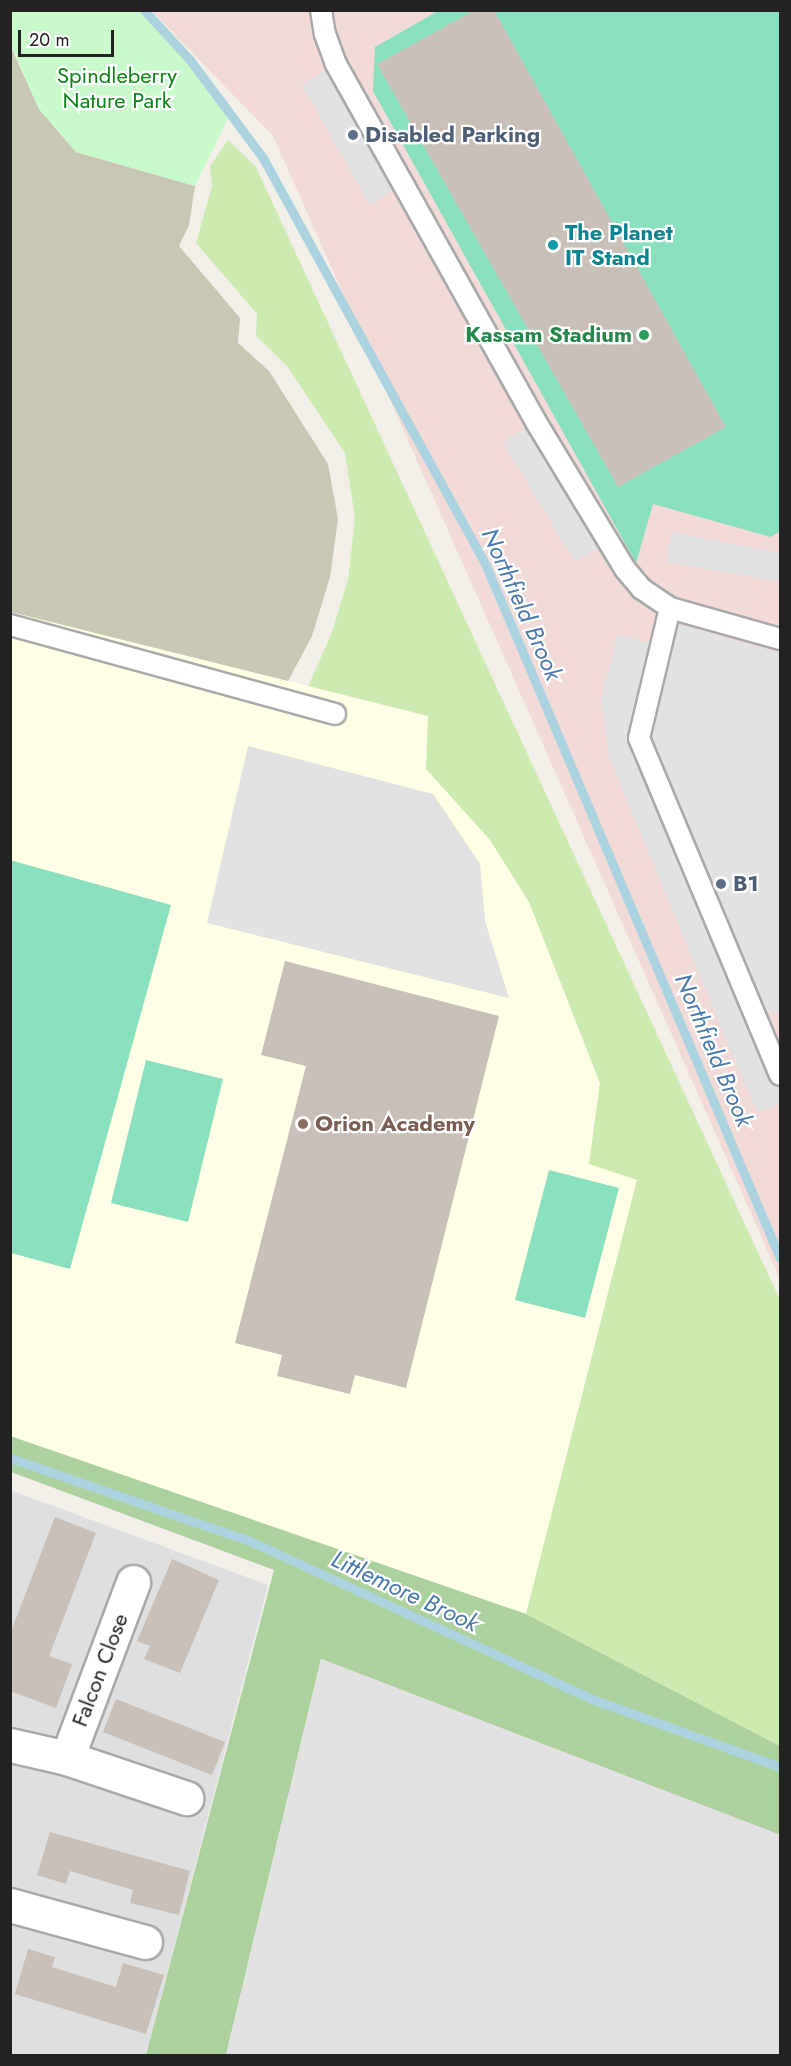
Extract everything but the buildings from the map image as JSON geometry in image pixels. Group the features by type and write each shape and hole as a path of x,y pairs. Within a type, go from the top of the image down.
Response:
{"street":[{"name":"Falcon Close","path":"67,1758 133,1582"},
{"path":"10,1745 67,1758 186,1797"},
{"path":"10,1905 145,1942"}],"lane":[{"path":"321,10 325,34 336,64 536,422 625,569 642,589 670,608 780,639"},
{"path":"670,608 639,738 780,1075"},
{"path":"10,625 335,714"}],"shaded area":[{"path":"152,11 780,11 780,1279 273,136"},
{"path":"10,45 39,109 76,152 195,186 189,225 179,246 240,318 238,343 269,371 328,464 338,519 330,577 312,636 288,681 11,612"},
{"name":"Disabled Parking","path":"336,64 404,184 370,205 302,85"},
{"path":"536,422 607,543 575,562 503,442"},
{"path":"672,532 780,553 780,582 666,562"},
{"name":"Orion Academy","path":"11,612 428,716 427,769 490,840 529,902 600,1084 589,1164 637,1179 526,1614 11,1436"},
{"name":"B1","path":"667,621 780,653 780,1012 756,1016 780,1075 780,1103 757,1113 609,757 601,699 618,634 660,647"},
{"path":"248,746 433,794 480,864 485,921 509,998 207,923"},
{"path":"10,1490 268,1585 146,2055 11,2055"},
{"path":"321,1659 780,1835 780,2055 226,2055"}],"green space":[{"name":"Spindleberry Nature Park","path":"10,11 144,11 190,60 230,114 195,186 76,152 39,109 11,45"},
{"name":"Kassam Stadium","path":"438,11 780,11 780,531 771,537 653,504 636,563 373,91 375,47"},
{"path":"228,140 256,167 780,1300 780,1746 526,1614 637,1180 589,1164 600,1083 529,902 490,840 426,769 428,716 308,686 331,635 348,580 355,518 345,453 287,366 256,336 257,314 196,243 212,186 210,166"},
{"path":"10,860 171,905 70,1269 11,1253"},
{"path":"146,1060 223,1079 188,1222 111,1203"},
{"path":"549,1170 619,1188 585,1318 515,1300"},
{"path":"10,1436 526,1614 780,1746 780,1835 321,1659 226,2055 146,2055 274,1570 11,1472"}],"waterway":[{"name":"Northfield Brook","path":"144,10 190,60 263,158 484,561 780,1258"},
{"name":"Littlemore Brook","path":"10,1458 250,1541 592,1699 780,1767"}],"place":[{"name":"Disabled Parking","path":"353,135"},
{"name":"The Planet IT Stand","path":"553,245"},
{"name":"Kassam Stadium","path":"644,335"},
{"name":"B1","path":"721,884"},
{"name":"Orion Academy","path":"303,1124"}]}
